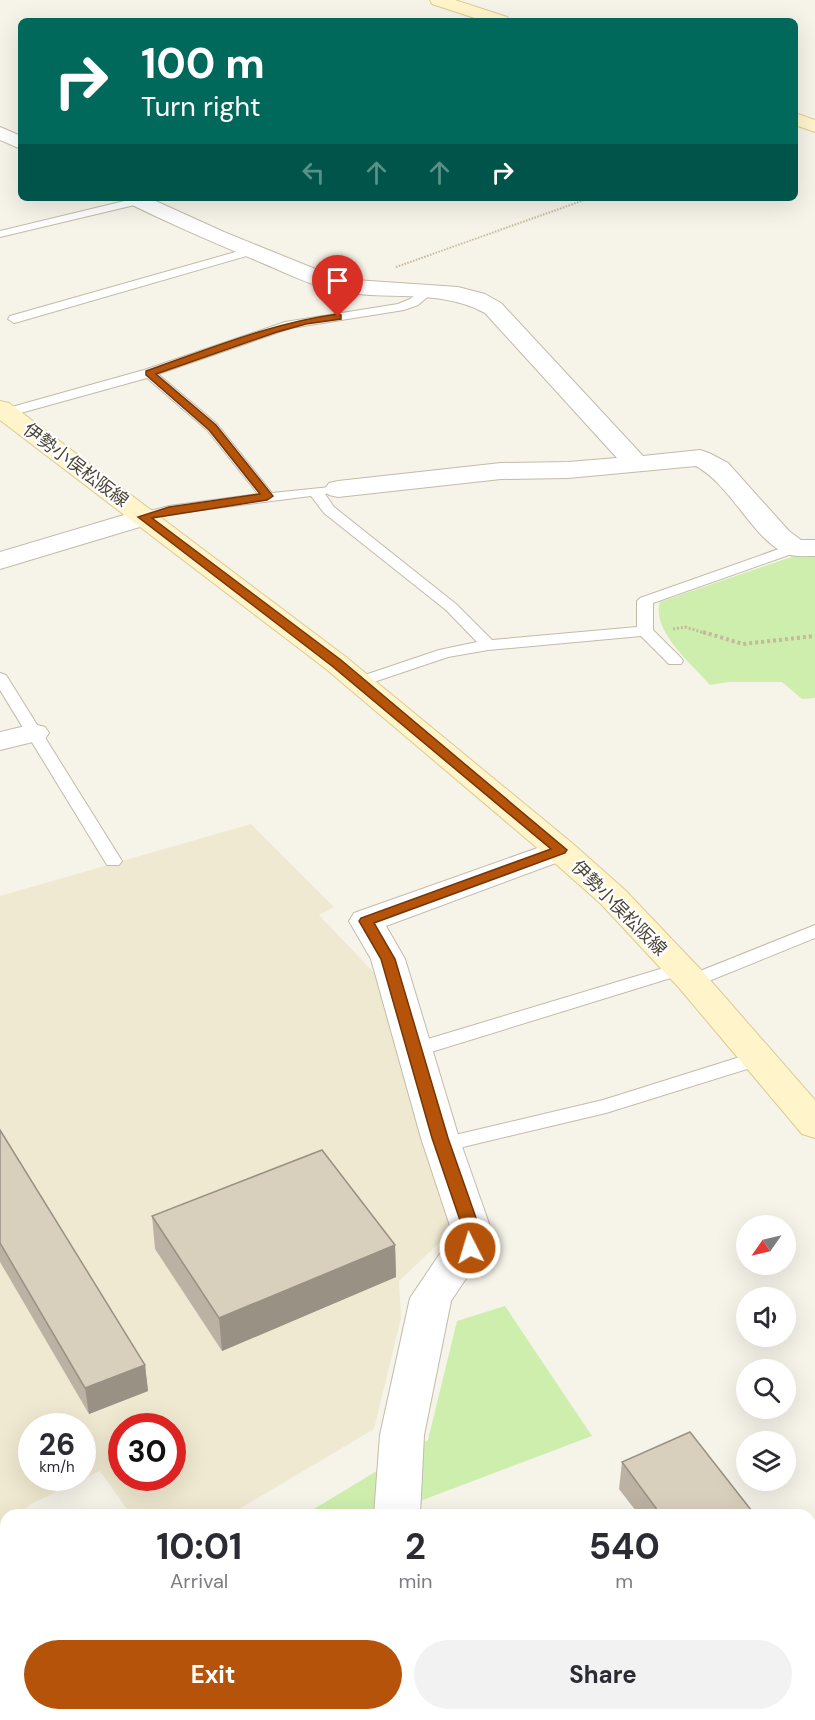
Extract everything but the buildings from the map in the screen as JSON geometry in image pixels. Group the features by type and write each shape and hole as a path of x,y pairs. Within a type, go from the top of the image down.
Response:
{"main road":[{"path":"438,0 492,18"},
{"name":"伊勢小俣松阪線","path":"3,410 359,682 560,850 613,897 686,975 815,1125"}],"street":[{"path":"140,201 183,223 338,285 427,291 470,296 482,300 493,308 636,463"},
{"path":"327,490 501,471 568,470 700,458 719,468 779,537 805,548"},
{"path":"0,561 144,517"},
{"path":"0,741 34,734"},
{"path":"397,1509 402,1435 432,1298 453,1266 470,1248 473,1235 442,1145 388,959 366,921 560,850"}],"lane":[{"path":"0,234 128,201"},
{"path":"14,319 253,251"},
{"path":"3,410 149,373 289,325 400,307 414,302 427,291"},
{"path":"149,373 212,427 267,496"},
{"path":"144,517 169,510 327,490 329,510 452,607 488,645"},
{"path":"675,660 645,631 645,601 805,548"},
{"path":"359,682 445,653 488,645 645,631"},
{"path":"0,678 17,702 34,734 113,861"},
{"path":"415,1050 686,975 815,931"},
{"path":"442,1145 606,1106 759,1058"}],"path":[{"path":"356,286 362,279 582,201"},
{"path":"645,631 685,627 743,644 815,636"}],"shaded area":[{"path":"251,824 334,907 319,915 378,977 451,1232 399,1281 401,1318 374,1429 239,1509 127,1509 114,1491 186,1491 186,1413 108,1413 108,1482 100,1471 96,1473 96,1413 18,1413 18,1491 58,1491 26,1509 0,1509 0,896"}],"green space":[{"path":"815,554 815,698 802,699 782,682 729,682 710,685 675,647 661,624 660,602 797,555"},
{"path":"505,1306 592,1436 399,1509 314,1509 428,1440 457,1321"}],"route":[{"path":"338,317 306,321 273,330 149,373 212,427 267,496 169,510 144,517 336,663 560,850 366,921 388,959 440,1138 473,1235 470,1248"}]}
